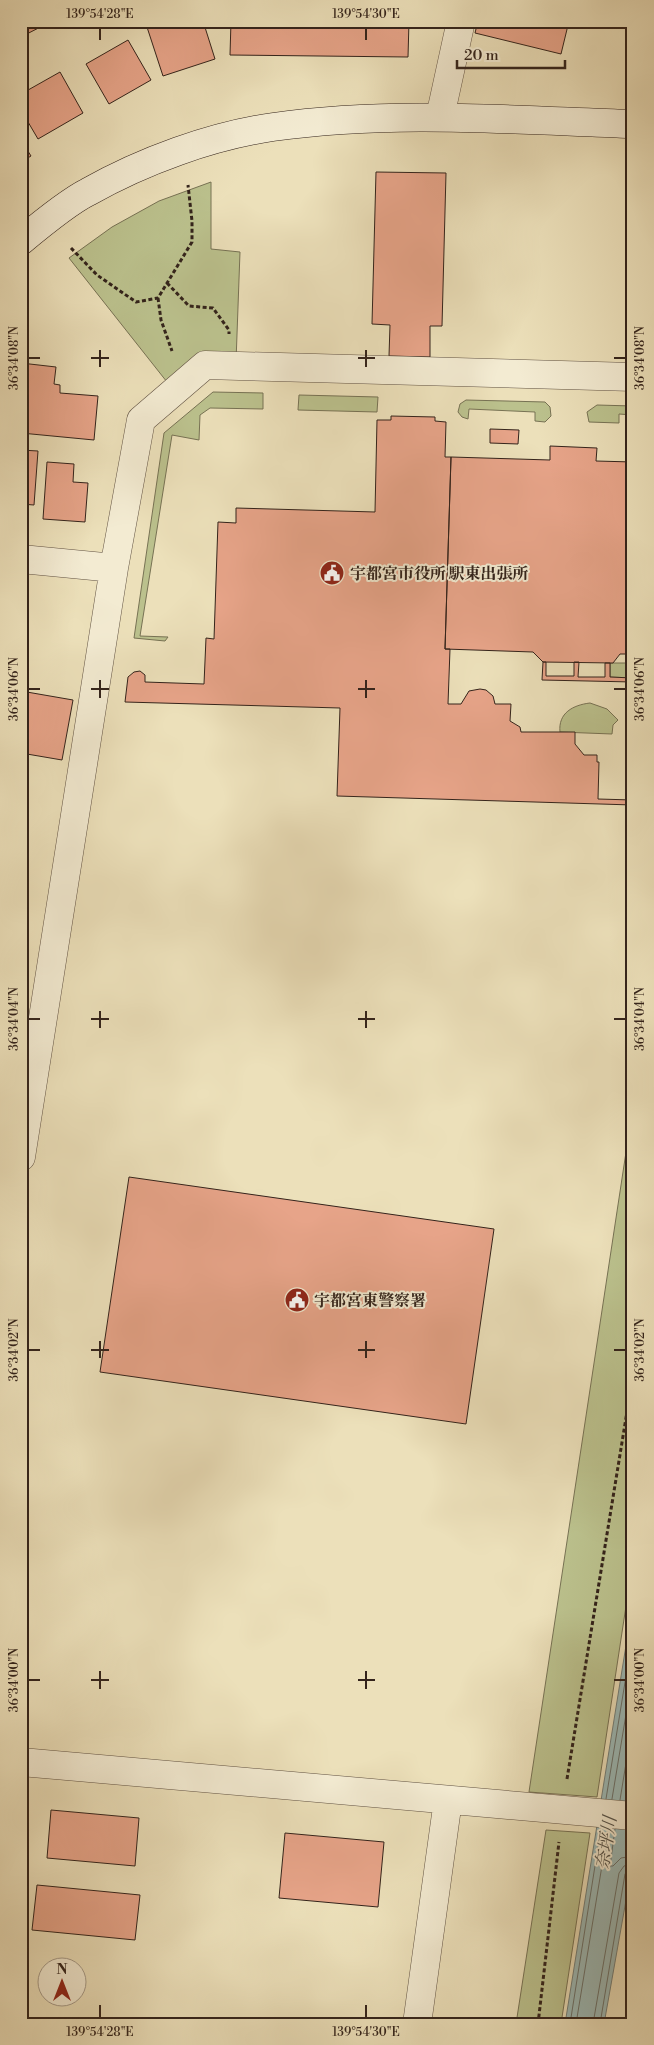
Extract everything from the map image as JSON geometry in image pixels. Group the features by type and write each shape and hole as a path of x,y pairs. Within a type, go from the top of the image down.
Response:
{"street":[{"path":"440,117 461,21"},
{"path":"21,241 86,192 147,163 218,139 272,127 327,121 440,117 633,124"},
{"path":"21,1157 26,1089 114,568 141,420 206,365 633,378"},
{"path":"21,559 114,568"},
{"path":"21,1762 631,1816"},
{"path":"417,2024 448,1800"}],"path":[{"path":"71,248 97,275 136,302 158,298 192,242 188,185"},
{"path":"167,283 189,306 213,308 229,330 229,338"},
{"path":"538,2024 562,1810 633,1375"}],"green space":[{"path":"211,182 211,249 240,252 236,362 167,382 69,258 112,227 159,201"},
{"path":"213,392 263,393 263,409 210,408 200,415 199,440 172,435 140,636 168,637 165,641 134,638 164,433"},
{"path":"299,395 378,397 377,412 298,410"},
{"path":"466,400 545,402 550,407 551,416 545,422 535,421 535,412 469,409 468,419 462,417 458,412 460,404"},
{"path":"597,405 633,406 633,415 619,414 619,423 589,422 587,412"},
{"path":"610,663 633,663 633,678 610,677"},
{"path":"590,703 607,709 618,720 613,725 612,734 560,732 561,720 568,711"},
{"path":"633,1106 633,1560 597,1797 529,1792"},
{"path":"546,1830 590,1833 561,2024 516,2024"}],"water":[{"name":"奈坪川","path":"633,1602 633,1861 604,2024 565,2024"}],"building":[{"path":"21,21 52,21 21,37"},
{"path":"145,21 203,21 215,59 163,76"},
{"path":"231,21 409,21 408,57 230,55"},
{"path":"478,21 569,21 561,54 475,33"},
{"path":"128,40 151,80 109,104 86,64"},
{"path":"60,72 83,113 38,139 21,110 21,94"},
{"path":"21,140 31,156 21,162"},
{"path":"376,172 446,173 442,326 430,326 430,357 389,356 390,325 372,324"},
{"path":"21,363 56,367 54,384 60,385 60,393 98,396 94,440 21,433"},
{"name":"宇都宮市役所 駅東出張所","path":"391,416 435,417 435,421 446,422 445,457 451,457 445,649 450,649 448,704 461,704 469,691 486,690 493,696 495,704 511,704 510,721 520,727 521,732 575,732 575,744 584,755 597,755 597,762 599,762 598,799 633,800 633,805 337,796 340,708 125,702 128,677 134,672 140,671 145,675 145,682 204,684 206,638 214,639 218,522 236,523 236,508 375,512 377,420 391,420"},
{"path":"490,429 519,430 518,444 490,443"},
{"path":"550,446 597,448 596,461 633,462 633,654 620,654 613,663 543,662 533,652 445,649 451,457 550,460"},
{"path":"21,450 38,451 34,505 21,504"},
{"path":"47,462 74,464 73,482 88,483 85,522 43,519"},
{"path":"543,662 546,662 546,676 574,676 574,662 579,662 578,677 605,677 605,663 610,663 610,677 633,678 633,682 542,680"},
{"path":"21,691 73,700 62,760 21,753"},
{"name":"宇都宮東警察署","path":"129,1177 494,1229 466,1424 100,1372"},
{"path":"51,1810 139,1818 135,1866 47,1858"},
{"path":"285,1833 384,1842 378,1907 279,1898"},
{"path":"37,1885 140,1895 135,1940 32,1930"}],"place":[{"name":"宇都宮市役所 駅東出張所","path":"332,573"},
{"name":"宇都宮東警察署","path":"297,1300"}]}
